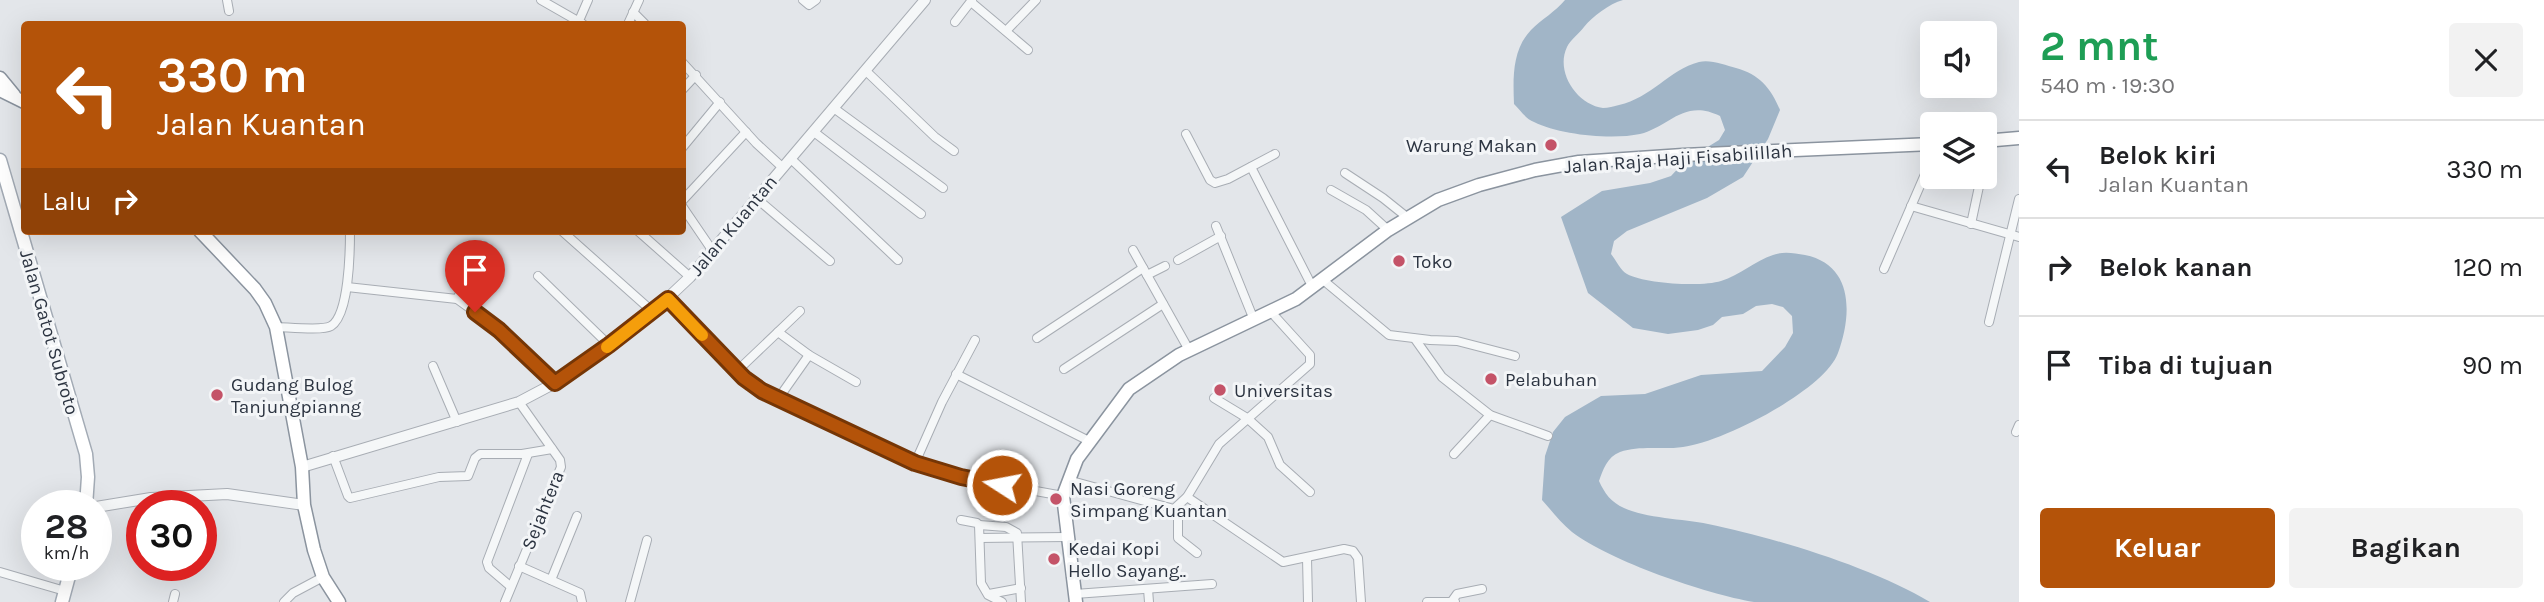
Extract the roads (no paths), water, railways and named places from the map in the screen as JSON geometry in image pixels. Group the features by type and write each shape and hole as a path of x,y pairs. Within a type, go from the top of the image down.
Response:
{"main road":[{"path":"0,78 8,96"},
{"path":"1997,140 2019,138"},
{"name":"Jalan Raja Haji Fisabilillah","path":"1076,598 1063,496 1089,441 1129,389 1165,363 1271,312 1318,284 1388,230 1438,200 1479,185 1579,162 1920,145"},
{"name":"Jalan Gatot Subroto","path":"1,168 86,454 87,490"},
{"path":"204,235 255,289 276,327 302,467 304,505 323,577 338,602"}],"street":[{"path":"227,0 229,11"},
{"path":"541,0 576,21"},
{"path":"580,21 588,0"},
{"path":"629,21 639,0"},
{"path":"803,0 809,5 816,0"},
{"name":"Jalan Kuantan","path":"302,467 519,402 555,383 609,345 653,312 690,277 925,0"},
{"path":"1006,31 1036,0"},
{"path":"956,22 972,1 1028,50"},
{"path":"633,12 642,21"},
{"path":"686,66 782,167"},
{"path":"866,71 954,152"},
{"path":"686,86 696,75"},
{"path":"686,143 720,102"},
{"path":"835,108 943,188"},
{"path":"686,199 746,132"},
{"path":"814,132 921,214"},
{"path":"1186,134 1211,182 1218,183 1275,154"},
{"path":"790,158 898,260"},
{"path":"1251,167 1318,284 1385,332 1415,339 1457,341 1515,356"},
{"path":"1345,173 1408,218"},
{"path":"1884,269 1920,185"},
{"path":"1971,224 1978,189"},
{"path":"1331,190 1366,210 1388,230"},
{"path":"756,198 830,261"},
{"path":"1989,322 2015,236 2019,199"},
{"path":"1911,206 2015,236"},
{"path":"686,209 712,250"},
{"path":"1216,226 1254,320"},
{"path":"276,327 331,326 339,313 347,287 350,235"},
{"path":"566,235 653,312"},
{"path":"643,235 690,277"},
{"path":"1178,260 1221,236"},
{"path":"457,299 484,246"},
{"path":"1133,250 1189,350"},
{"path":"1037,338 1145,271 1165,266"},
{"path":"537,276 609,345"},
{"path":"347,287 457,299 493,325 555,383"},
{"path":"668,299 753,386 778,399 915,463 961,477 1063,496"},
{"path":"1064,369 1163,304"},
{"path":"737,371 800,311"},
{"path":"1174,509 1187,497 1214,451 1247,418 1305,371 1311,362 1310,355 1271,312"},
{"path":"778,332 809,355 856,382"},
{"path":"1415,339 1442,377 1490,415 1548,436"},
{"path":"915,463 956,374 975,340"},
{"path":"778,399 809,355"},
{"path":"433,366 457,422"},
{"path":"956,374 1089,441"},
{"path":"1214,398 1247,418 1268,437 1280,465 1310,492"},
{"name":"Sejahtera","path":"505,602 560,474 561,463 519,402"},
{"path":"1454,454 1490,415"},
{"path":"333,456 351,498 439,477 468,476 475,458 480,454 528,454 551,449"},
{"path":"510,586 489,568 487,562 528,454"},
{"path":"1068,481 1174,509 1178,515 1178,538 1197,553"},
{"path":"112,504 151,498 226,494 304,505"},
{"path":"1187,497 1280,561 1288,562 1347,549 1356,553 1362,602"},
{"path":"551,580 577,516"},
{"path":"961,520 977,523 979,526 1006,527 1017,533 1021,602"},
{"path":"979,526 983,590 1002,602"},
{"path":"980,538 1068,537"},
{"path":"630,602 647,540"},
{"path":"1307,558 1308,602"},
{"path":"519,566 580,593 582,602"},
{"path":"0,572 64,596"},
{"path":"284,602 293,593 323,577"},
{"path":"1076,598 1212,584"},
{"path":"989,595 1021,588"},
{"path":"1148,589 1149,602"},
{"path":"1427,602 1453,601 1455,595 1482,589"}],"water":[{"path":"1565,0 1623,0 1607,7 1592,19 1570,42 1564,57 1566,76 1571,86 1593,106 1605,108 1630,101 1678,71 1708,61 1744,71 1758,78 1773,95 1780,110 1768,139 1743,177 1707,198 1627,231 1614,241 1611,254 1623,270 1635,277 1660,282 1712,283 1777,254 1801,254 1821,261 1833,269 1841,280 1847,308 1843,338 1829,368 1793,398 1745,425 1700,443 1620,452 1606,464 1599,481 1604,490 1615,503 1624,508 1653,516 1708,524 1793,546 1880,577 1930,602 1754,602 1711,592 1634,565 1589,543 1572,532 1542,500 1545,456 1553,432 1565,417 1601,396 1645,394 1701,375 1762,371 1785,347 1793,333 1792,316 1783,307 1772,304 1756,306 1743,314 1722,317 1713,325 1698,330 1668,334 1633,328 1588,293 1561,217 1602,191 1650,183 1671,176 1685,161 1719,140 1725,130 1720,116 1696,110 1640,134 1628,136 1572,133 1528,119 1514,104 1517,55 1531,30"}],"place":[{"name":"Warung Makan","path":"1551,145"},
{"name":"Toko","path":"1399,261"},
{"name":"Pelabuhan","path":"1491,379"},
{"name":"Universitas","path":"1220,390"},
{"name":"Gudang Bulog Tanjungpianng","path":"217,395"},
{"name":"Nasi Goreng Simpang Kuantan","path":"1056,499"},
{"name":"Kedai Kopi Hello Sayang..","path":"1054,559"}]}
